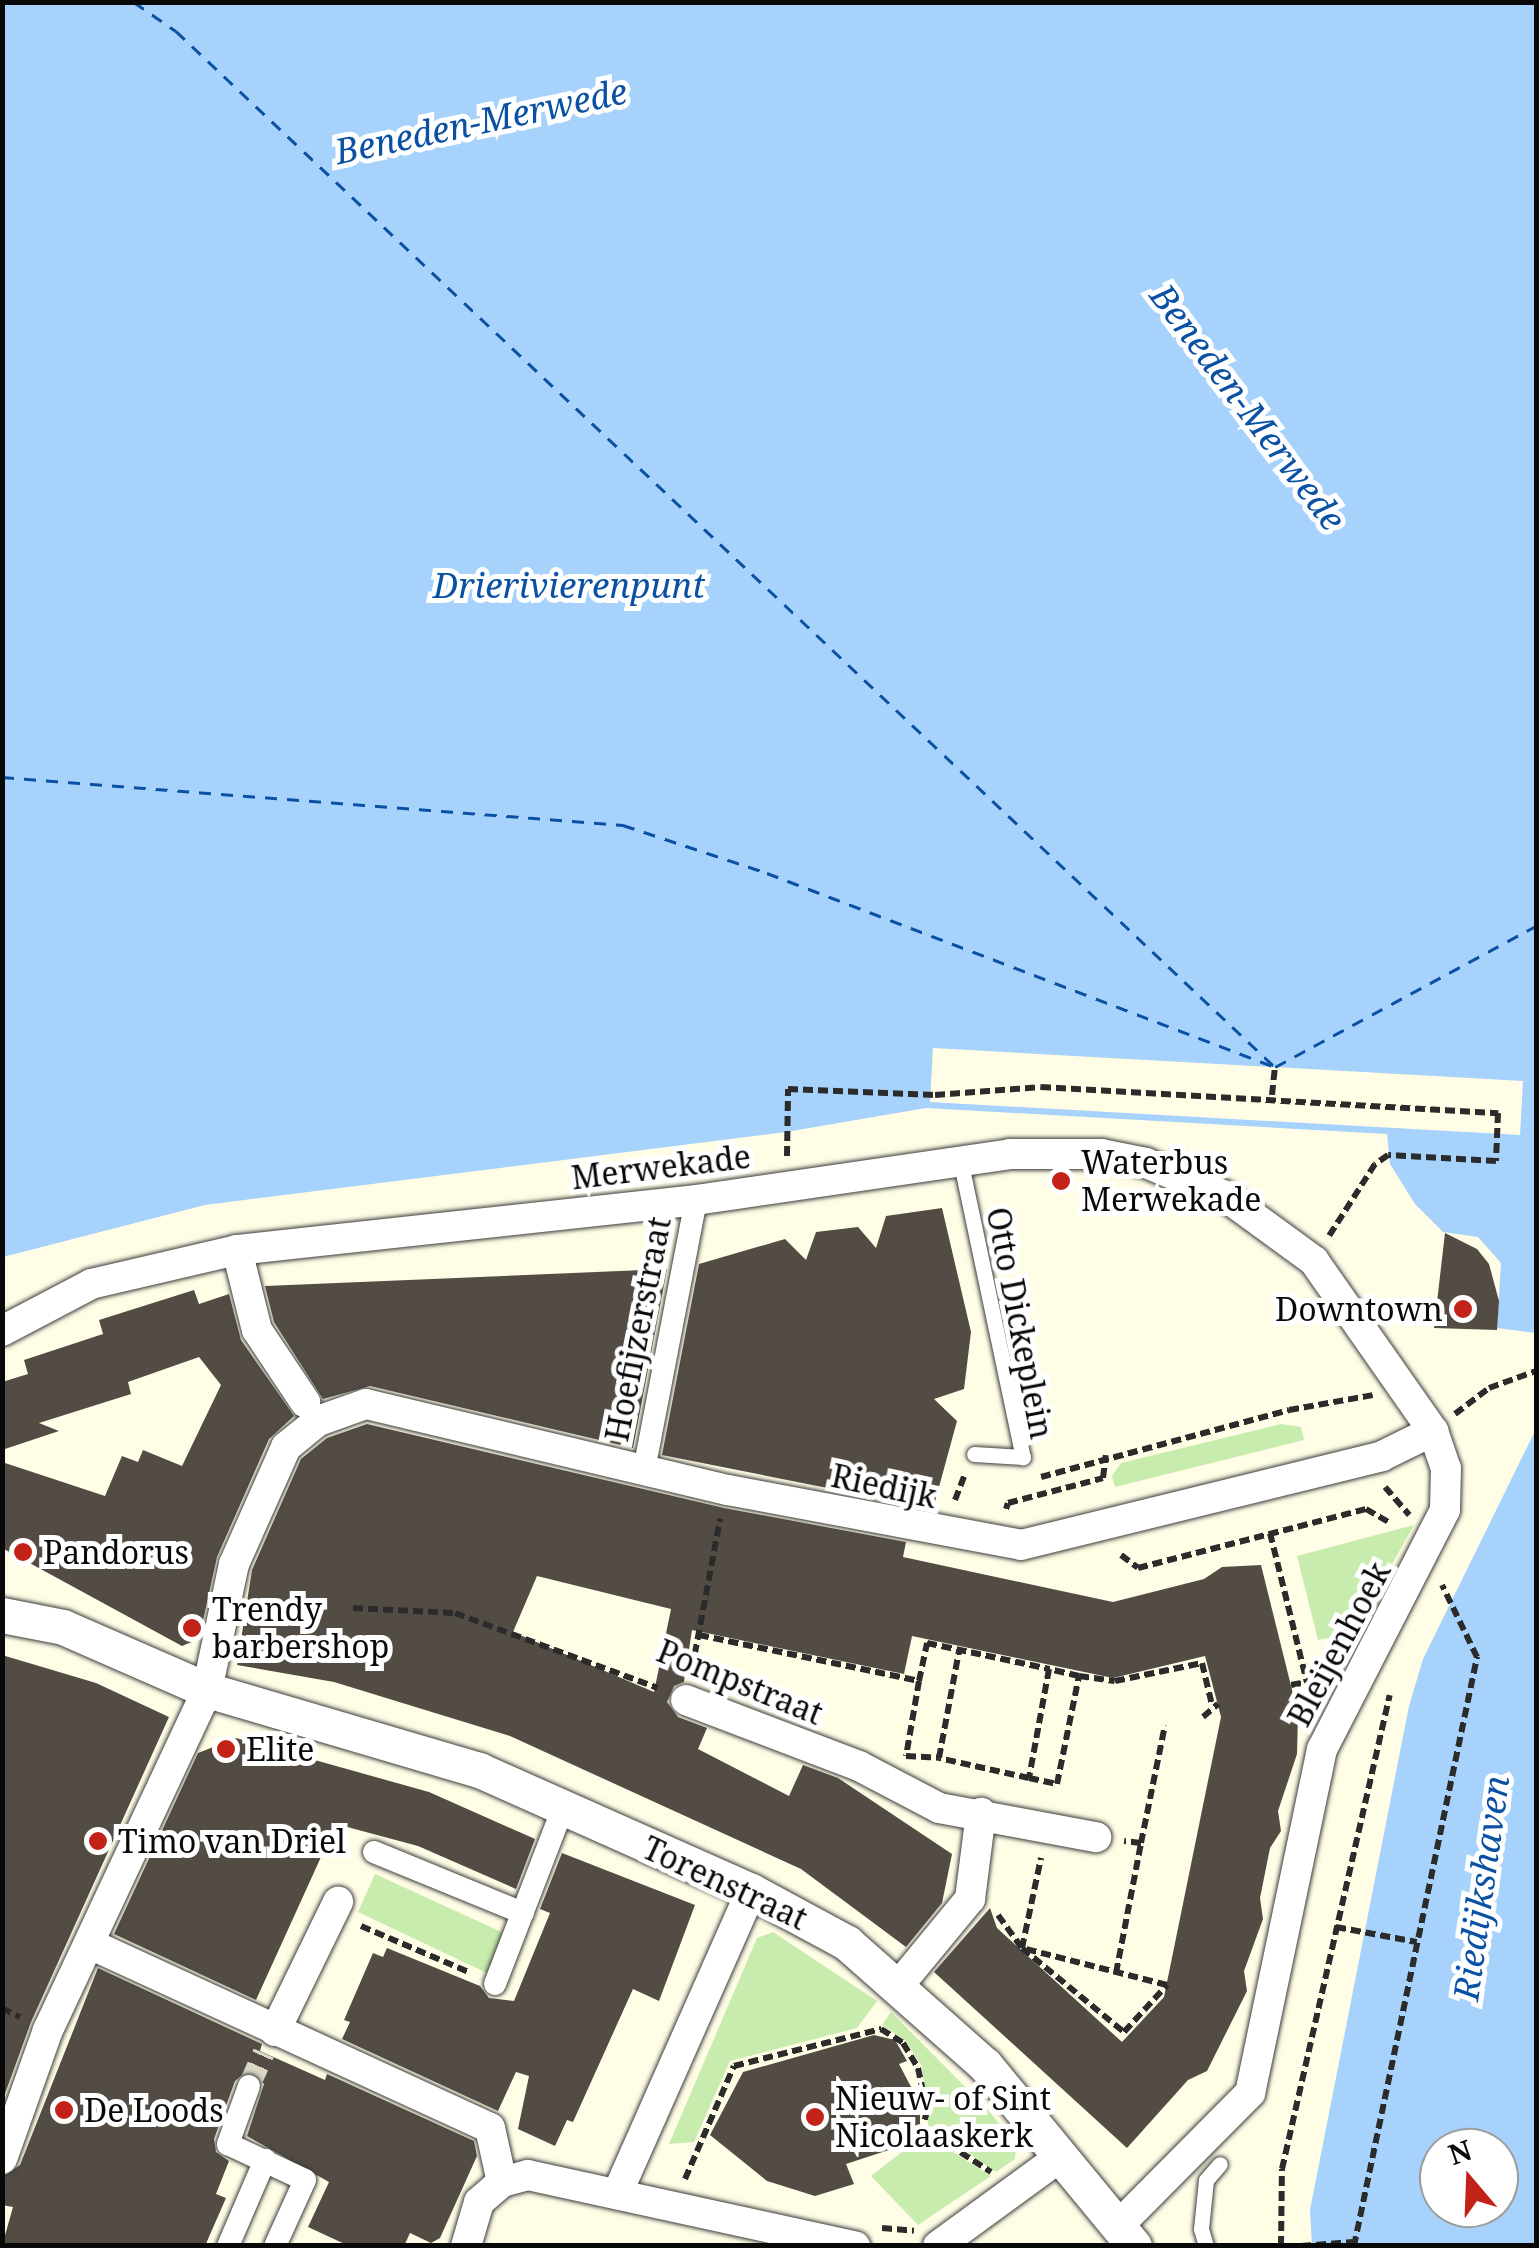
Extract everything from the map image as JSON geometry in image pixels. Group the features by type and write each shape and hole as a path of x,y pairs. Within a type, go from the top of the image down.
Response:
{"street":[{"name":"Merwekade","path":"2,1330 90,1284 237,1250 696,1200 960,1159 1058,1153 1146,1163 1225,1196 1314,1261"},
{"name":"Hoefijzerstraat","path":"644,1470 696,1200"},
{"path":"2,2159 48,2030 207,1690 234,1564 286,1447 311,1412 257,1330 237,1250"},
{"name":"Bleijenhoek","path":"1126,2235 1250,2094 1322,1749 1431,1576 1445,1510 1446,1468 1434,1432 1314,1261"},
{"name":"Riedijk","path":"311,1412 366,1404 644,1470 994,1544 1020,1545 1382,1456 1434,1432"},
{"name":"Torenstraat","path":"2,1615 64,1626 207,1690 479,1770 751,1891 848,1943 985,2065 1126,2235"},
{"name":"Pompstraat","path":"686,1700 859,1766 938,1808 1096,1837"},
{"path":"495,1984 564,1808"},
{"path":"899,1985 970,1899 981,1813"},
{"path":"374,1852 523,1913"},
{"path":"617,2194 751,1891"},
{"path":"269,2042 335,1908"},
{"path":"90,1944 269,2042 490,2128 502,2182"},
{"path":"249,2086 228,2144 305,2180 275,2246"},
{"path":"930,2237 1060,2157"},
{"path":"228,2246 265,2160"},
{"path":"466,2246 479,2202 502,2182 541,2176 617,2194 859,2234"}],"lane":[{"name":"Otto Dickeplein","path":"960,1159 1022,1457 974,1454"},
{"path":"1206,2246 1201,2229 1206,2180 1220,2164"}],"path":[{"path":"1272,1096 1275,1066"},
{"path":"786,1132 788,1089 934,1096 1040,1087 1272,1096 1498,1113 1501,1134 1496,1161 1388,1155 1375,1164 1314,1261"},
{"path":"1434,1432 1489,1388 1536,1371"},
{"path":"1022,1457 1038,1478 1106,1455 1352,1400"},
{"path":"994,1544 1008,1503 1103,1478 1106,1455"},
{"path":"1111,1525 1120,1553 1138,1568 1366,1509 1390,1523"},
{"path":"1270,1533 1307,1682"},
{"path":"686,1700 717,1534"},
{"path":"1431,1576 1434,1600"},
{"path":"1301,2246 1354,2244 1478,1657 1431,1576"},
{"name":"Pompstraat","path":"353,1608 455,1613 514,1630 686,1700"},
{"path":"699,1635 919,1680"},
{"path":"1057,1784 939,1758 906,1756 927,1643 1116,1681 1202,1662 1215,1704 1203,1717"},
{"path":"939,1758 959,1651"},
{"path":"1029,1778 1050,1669"},
{"path":"1291,1685 1340,1672"},
{"path":"1022,1948 1079,1676"},
{"path":"1281,2246 1282,2169 1396,1678"},
{"path":"1069,1724 1078,1726"},
{"path":"1116,1973 1165,1725"},
{"path":"1096,1837 1141,1844"},
{"path":"335,1908 495,1984"},
{"path":"1336,1926 1417,1942"},
{"path":"1022,1948 1072,1958 1167,1985 1124,2032 1022,1948"},
{"path":"2,2008 20,2017"},
{"path":"684,2180 734,2066 881,2029 903,2043 918,2068 928,2110 923,2128 997,2176"},
{"path":"982,2186 1007,2169"},
{"path":"666,2175 702,2184"},
{"path":"859,2234 900,2232 930,2237"}],"green space":[{"path":"1281,1424 1301,1427 1304,1440 1115,1487 1112,1476 1121,1463"},
{"path":"1414,1525 1353,1633 1318,1640 1297,1556"},
{"path":"375,1874 508,1935 489,1974 358,1912"},
{"path":"773,1932 877,2001 857,2028 730,2061 694,2142 669,2144 757,1938"},
{"path":"891,2012 990,2112 1016,2145 1015,2159 996,2172 928,2125 922,2066 905,2040 882,2025"},
{"path":"925,2134 991,2176 918,2225 871,2176"}],"water":[{"name":"Drierivierenpunt","path":"3,3 1536,3 1536,1333 1497,1328 1501,1263 1478,1237 1443,1232 1415,1204 1390,1164 1387,1134 926,1108 786,1132 205,1205 3,1257"},
{"name":"Riedijkshaven","path":"1536,1429 1536,2245 1312,2245 1310,2210 1409,1706 1423,1659"}],"pier":[{"path":"933,1048 1523,1081 1520,1135 930,1102"}],"building":[{"path":"942,1208 971,1332 964,1389 934,1399 957,1421 933,1509 662,1455 699,1264 785,1239 806,1260 816,1232 858,1227 876,1248 886,1216"},
{"path":"1445,1233 1477,1249 1489,1264 1499,1301 1497,1330 1434,1328"},
{"path":"667,1269 633,1448 370,1386 323,1399 274,1322 265,1286"},
{"path":"194,1290 199,1304 229,1294 241,1340 294,1416 269,1439 217,1557 199,1639 182,1646 2,1548 2,1462 105,1496 122,1456 138,1462 143,1450 182,1466 221,1385 199,1357 128,1382 131,1394 39,1423 59,1431 2,1450 2,1382 28,1374 24,1360 103,1334 99,1320"},
{"path":"367,1424 724,1508 906,1542 903,1557 1113,1602 1204,1579 1222,1567 1261,1565 1298,1714 1297,1754 1278,1811 1281,1831 1270,1848 1260,1898 1263,1919 1244,1971 1247,1991 1207,2071 1188,2080 1127,2148 934,1972 990,1908 997,1928 1122,2042 1164,1997 1221,1717 1205,1656 1113,1678 912,1636 904,1674 692,1630 684,1682 674,1686 667,1702 678,1717 707,1728 698,1749 789,1796 803,1765 838,1778 952,1854 942,1903 906,1947 801,1869 510,1736 334,1682 237,1665 252,1570 301,1459 327,1438","holes":["537,1576 671,1609 654,1692 513,1632"]},
{"path":"2,1655 96,1683 169,1717 31,2022 2,2102"},
{"path":"236,1738 429,1792 535,1839 516,1889 418,1846 336,1824 256,2000 114,1934 198,1753"},
{"path":"562,1853 695,1905 659,2001 633,1989 573,2122 567,2120 555,2146 518,2129 529,2076 516,2072 498,2111 342,2039 350,2022 344,2020 373,1953 383,1957 387,1948 480,1986 489,1998 514,2001 550,1913 540,1909"},
{"path":"98,1968 262,2044 260,2051 325,2080 327,2074 474,2141 477,2156 440,2238 431,2243 410,2233 404,2246 349,2246 308,2227 329,2182 247,2136 264,2084 247,2071 235,2081 214,2139 216,2152 229,2161 216,2194 226,2198 205,2246 2,2246 13,2207 2,2205 2,2177 20,2165"},
{"name":"Nieuw- of Sint Nicolaaskerk","path":"874,2035 895,2040 907,2061 899,2064 920,2104 920,2124 904,2145 846,2164 854,2184 815,2196 767,2181 710,2135 743,2072"}],"ferry route":[{"path":"134,2 176,31 1274,1066"},
{"path":"2,777 623,825 767,873 1275,1067 1536,926"}],"tunnel":[{"path":"249,2086 264,2053"}],"place":[{"name":"Waterbus Merwekade","path":"1061,1181"},
{"name":"Downtown","path":"1463,1309"},
{"name":"Pandorus","path":"23,1552"},
{"name":"Trendy barbershop","path":"192,1628"},
{"name":"Elite","path":"226,1749"},
{"name":"Timo van Driel","path":"98,1841"},
{"name":"De Loods","path":"64,2110"},
{"name":"Nieuw- of Sint Nicolaaskerk","path":"815,2117"}],"water label":[{"name":"Beneden-Merwede","path":"481,121"},
{"name":"Beneden-Merwede","path":"1248,407"}]}
